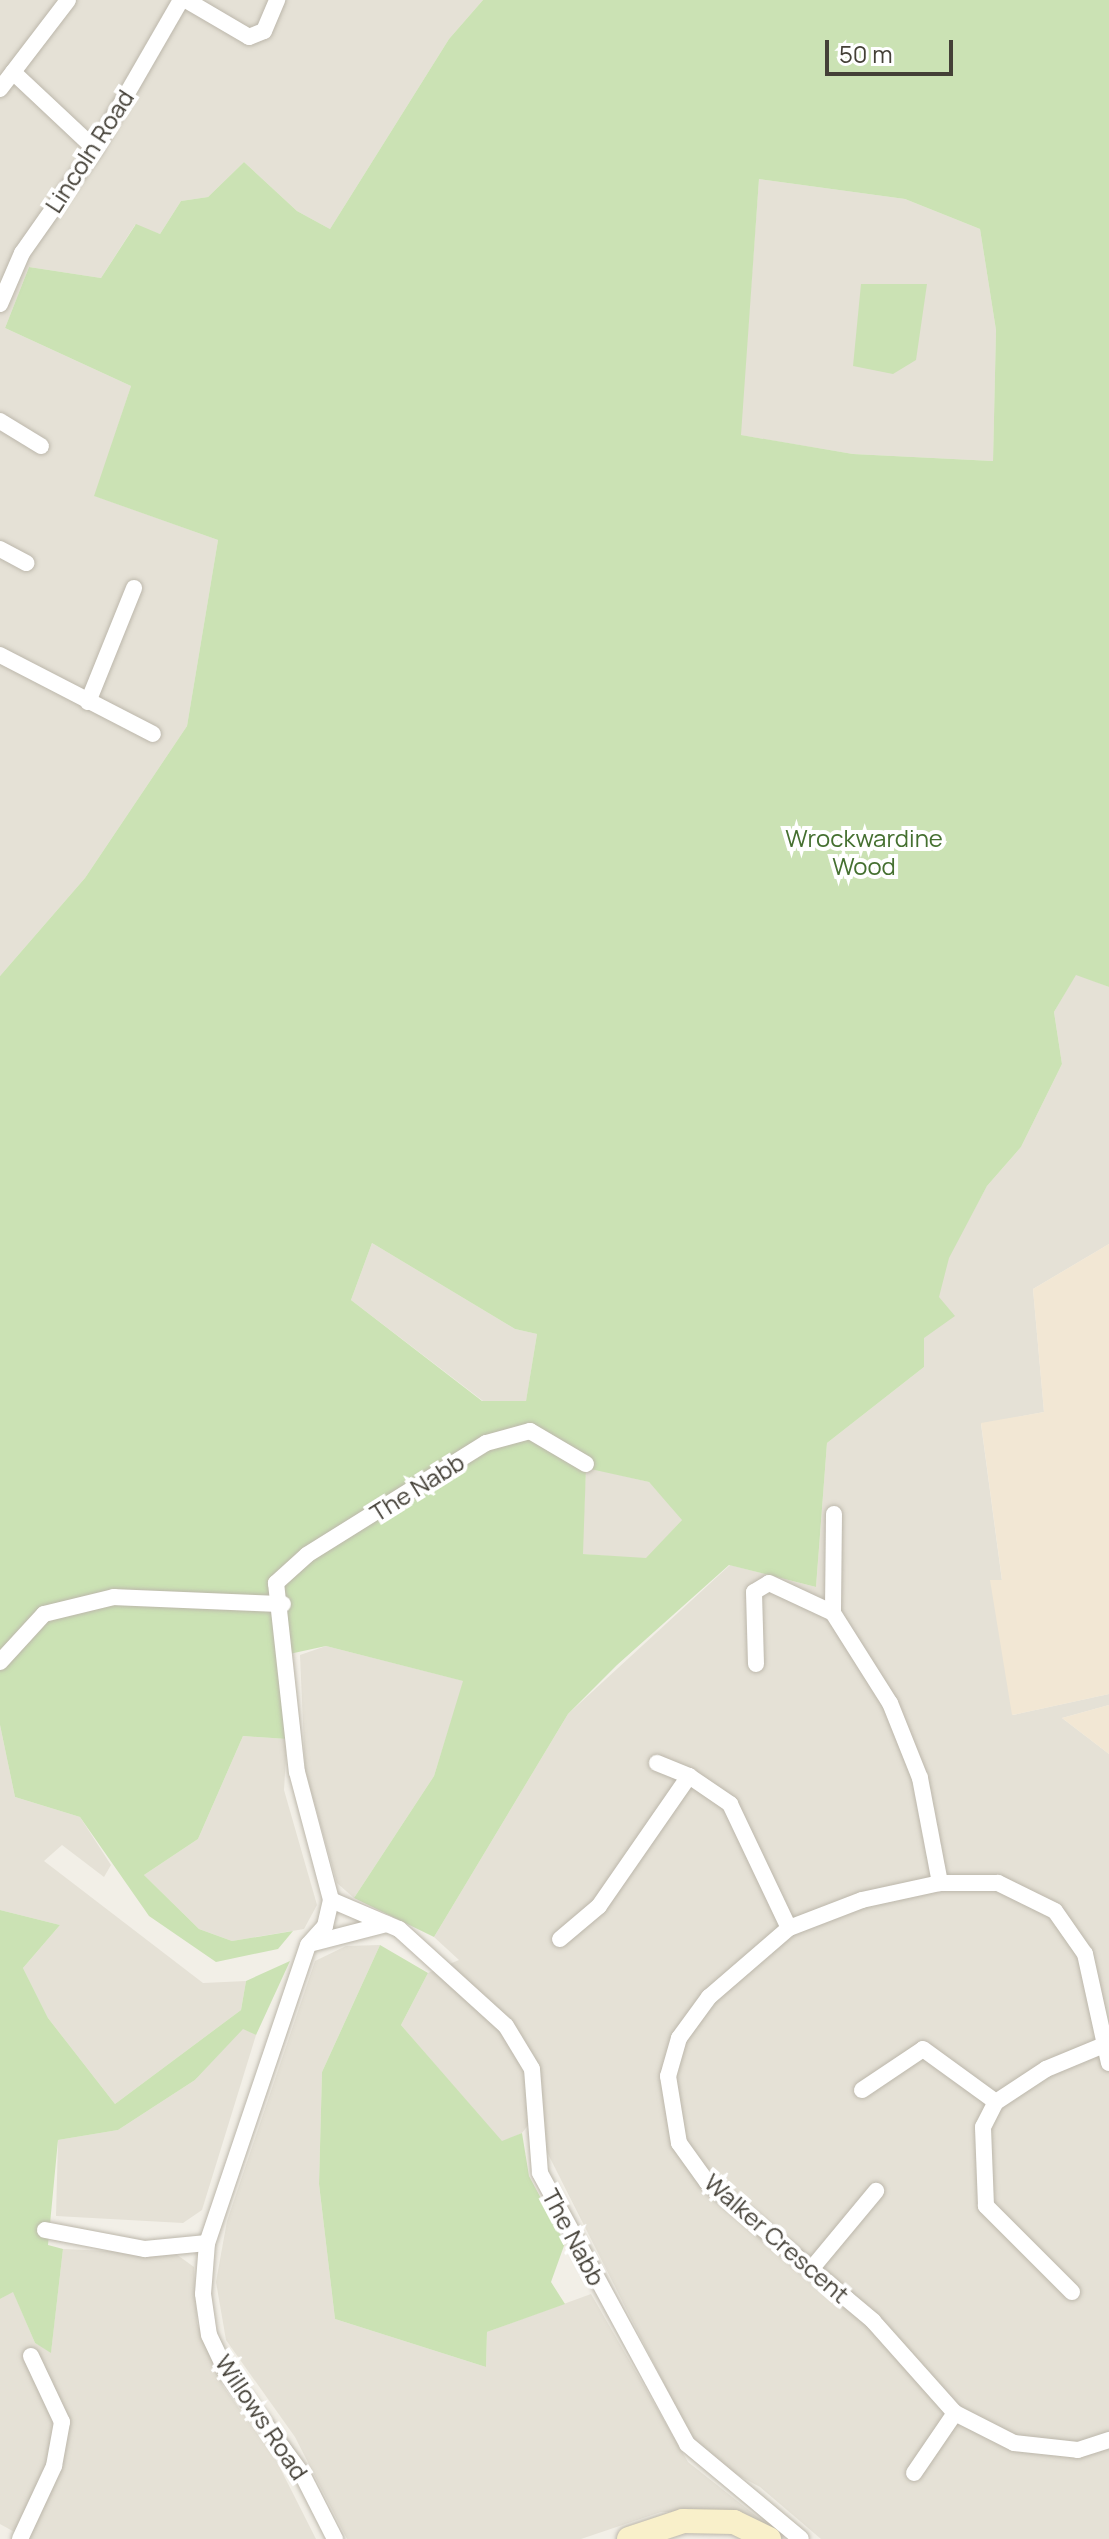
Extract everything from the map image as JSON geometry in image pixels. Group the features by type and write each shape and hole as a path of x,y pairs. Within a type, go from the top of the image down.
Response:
{"street":[{"path":"0,89 68,0"},
{"path":"184,0 249,37 264,31 277,0"},
{"name":"Lincoln Road","path":"0,304 22,253 95,149 184,0"},
{"path":"13,72 95,149"},
{"path":"0,421 41,446"},
{"path":"0,549 26,563"},
{"path":"88,702 134,588"},
{"path":"0,655 153,734"},
{"name":"The Nabb","path":"586,1464 530,1431 486,1443 307,1555 276,1583 283,1604 297,1772 331,1900 388,1924 506,2026 532,2069 540,2173 687,2444 801,2539"},
{"path":"833,1613 834,1514"},
{"path":"756,1664 754,1592 769,1583 833,1613 890,1703 920,1778 940,1883"},
{"path":"0,1662 44,1614 114,1597 283,1604"},
{"path":"657,1763 689,1776 730,1804 789,1928"},
{"path":"560,1939 599,1906 689,1776"},
{"name":"Walker Crescent","path":"1109,2063 1104,2045 1104,2013 1085,1954 1055,1911 998,1883 940,1883 862,1900 789,1928 709,1997 679,2038 668,2110 679,2143 707,2182 813,2267 955,2413 1014,2443 1078,2450 1109,2440"},
{"path":"308,1945 325,1926 331,1900"},
{"path":"308,1945 388,1924"},
{"name":"Willows Road","path":"308,1945 207,2243 209,2335 227,2373 302,2474 335,2539"},
{"path":"1072,2292 986,2206 980,2160 983,2127 996,2102 1046,2069 1104,2045"},
{"path":"862,2090 923,2049 996,2102"},
{"path":"813,2267 876,2191"},
{"path":"45,2230 145,2249 207,2243"},
{"path":"20,2539 54,2466 62,2422 31,2356"},
{"path":"914,2473 955,2413"},
{"path":"629,2539 683,2521 734,2522 769,2539"}],"shaded area":[{"path":"0,0 483,0 449,39 330,229 297,211 244,162 208,197 181,201 160,234 135,225 101,278 29,267 5,328 131,386 95,496 218,540 187,726 85,878 0,976"},
{"path":"759,179 905,199 980,229 996,330 993,461 853,454 740,435"},
{"path":"1076,974 1109,987 1109,1244 1033,1289 1044,1412 981,1424 1002,1581 991,1580 1013,1715 1109,1694 1109,1705 1062,1718 1109,1754 1109,2539 821,2539 760,2487 700,2455 546,2150 543,2106 522,2133 502,2142 401,2025 428,1973 459,1960 434,1937 568,1714 730,1565 816,1587 827,1443 924,1367 924,1338 948,1258 987,1186 1021,1147 1062,1064 1054,1012"},
{"path":"372,1243 515,1329 537,1334 526,1402 483,1401 351,1300"},
{"path":"1109,1244 1109,1694 1012,1715 990,1580 1002,1580 981,1423 1044,1412 1033,1289"},
{"path":"586,1467 649,1482 683,1519 646,1559 582,1554"},
{"path":"326,1646 464,1681 434,1776 354,1898 337,1883 305,1770 300,1655"},
{"path":"1109,1705 1109,1754 1062,1718"},
{"path":"0,1725 15,1797 80,1817 111,1865 104,1877 62,1845 44,1861 203,1983 246,1981 241,2010 115,2104 48,2018 23,1968 60,1925 0,1910"},
{"path":"243,1736 287,1739 284,1790 317,1905 304,1929 232,1941 199,1929 144,1875 198,1839"},
{"path":"380,1945 322,2072 319,2184 335,2319 486,2367 487,2332 591,2294 688,2462 784,2538 728,2512 661,2512 581,2539 347,2539 295,2437 226,2340 216,2282 227,2221 315,1961 346,1946"},
{"path":"243,2028 256,2035 202,2210 183,2223 56,2216 58,2140 118,2130 195,2080"},
{"path":"63,2249 176,2254 194,2267 197,2323 223,2386 275,2458 316,2539 27,2539 0,2524 0,2299 13,2291 35,2343 51,2352"}],"green space":[{"name":"Wrockwardine Wood","path":"483,0 1109,0 1109,987 1076,975 1054,1012 1062,1064 1021,1147 987,1186 949,1258 939,1297 955,1316 924,1338 924,1367 827,1443 816,1587 729,1565 617,1665 568,1714 434,1937 354,1898 434,1776 463,1681 326,1646 280,1656 287,1739 243,1736 198,1839 144,1875 199,1929 232,1941 293,1931 278,1949 216,1962 149,1916 80,1817 15,1797 0,1725 0,976 85,878 187,726 218,540 94,496 131,386 5,328 29,267 101,278 136,224 160,234 181,201 208,197 244,162 297,211 330,229 449,39","holes":["759,179 905,199 980,229 996,330 993,461 853,454 741,435","372,1243 515,1329 537,1334 526,1401 482,1401 351,1300","586,1468 649,1482 682,1520 646,1558 583,1554"]},
{"path":"861,284 927,284 916,360 893,374 853,366"},
{"path":"0,1910 60,1925 23,1968 48,2018 115,2104 241,2010 246,1981 290,1961 256,2035 243,2029 195,2080 118,2130 58,2140 48,2245 63,2249 51,2353 35,2343 13,2292 0,2299"},
{"path":"380,1945 428,1973 401,2025 502,2141 522,2133 529,2176 565,2243 551,2282 565,2304 487,2332 486,2367 335,2319 319,2184 322,2072"}]}
